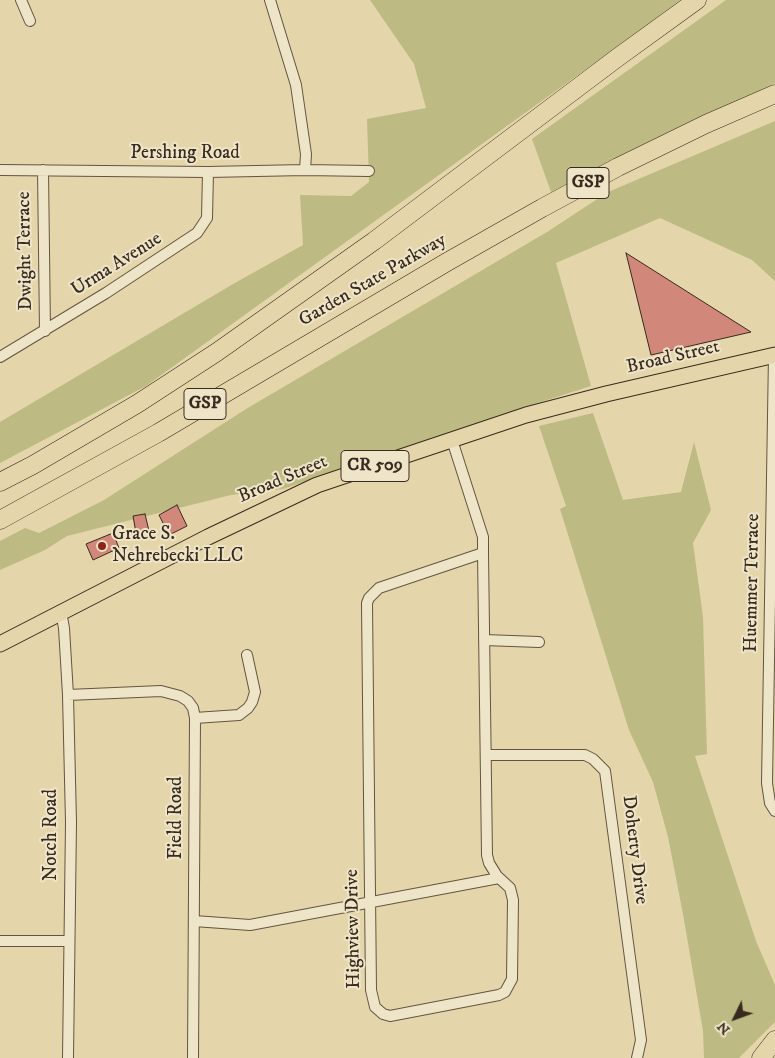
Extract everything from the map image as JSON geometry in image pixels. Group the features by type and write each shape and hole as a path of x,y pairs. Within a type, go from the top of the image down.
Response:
{"highway":[{"name":"Garden State Parkway","path":"0,482 33,465 137,404 217,352 374,241 697,0"},
{"name":"Garden State Parkway","path":"0,520 158,432 550,203 706,124 775,94"},
{"path":"761,1058 775,1040"}],"main road":[{"name":"Broad Street","path":"0,644 191,545 308,489 526,415 606,394 775,355"}],"street":[{"path":"21,0 30,21"},
{"path":"270,0 296,85 306,154 305,170"},
{"name":"Pershing Road","path":"0,170 369,171"},
{"name":"Dwight Terrace","path":"43,170 44,331"},
{"name":"Urma Avenue","path":"0,357 159,260 197,233 207,218 208,172"},
{"name":"Huemmer Terrace","path":"775,355 767,783 770,803 775,811"},
{"name":"Highview Drive","path":"452,440 481,527 483,553 487,855 489,863 499,878 510,888 513,900 512,979 505,992 488,998 396,1016 384,1014 375,1007 371,990 367,609 369,598 380,588 483,553"},
{"name":"Notch Road","path":"61,612 64,628 68,695 71,822 68,1058"},
{"path":"484,640 539,642"},
{"path":"68,695 161,691 170,692 188,701 193,708 195,718 239,714 248,708 255,692 247,655"},
{"name":"Field Road","path":"193,1058 195,718"},
{"name":"Doherty Drive","path":"486,756 586,755 605,771 641,1040 637,1058"},
{"path":"194,921 250,926 499,878"},
{"path":"0,941 69,941"}],"shaded area":[{"path":"370,0 680,0 146,386 0,463 0,422 233,284 303,245 300,195 351,196 369,182 367,119 426,108 414,64"},
{"path":"726,0 775,0 775,83 551,192 532,139"},
{"path":"775,121 775,281 752,260 660,218 556,263 591,386 283,489 231,495 67,536 45,550 0,570 0,541 25,528 39,533 104,500 246,409 547,232 608,192"},
{"path":"593,413 623,500 681,492 694,442 711,510 693,543 703,617 707,754 695,756 756,941 775,985 775,1022 739,1058 704,1058 703,1031 668,837 653,782 629,730 560,509 566,506 539,426"}],"building":[{"path":"626,253 751,332 651,355"},
{"path":"177,505 187,526 169,535 159,515"},
{"path":"145,514 149,531 136,533 133,516"},
{"name":"Grace S. Nehrebecki LLC","path":"113,533 119,548 93,560 86,544"}],"place":[{"name":"Grace S. Nehrebecki LLC","path":"102,546"}]}
